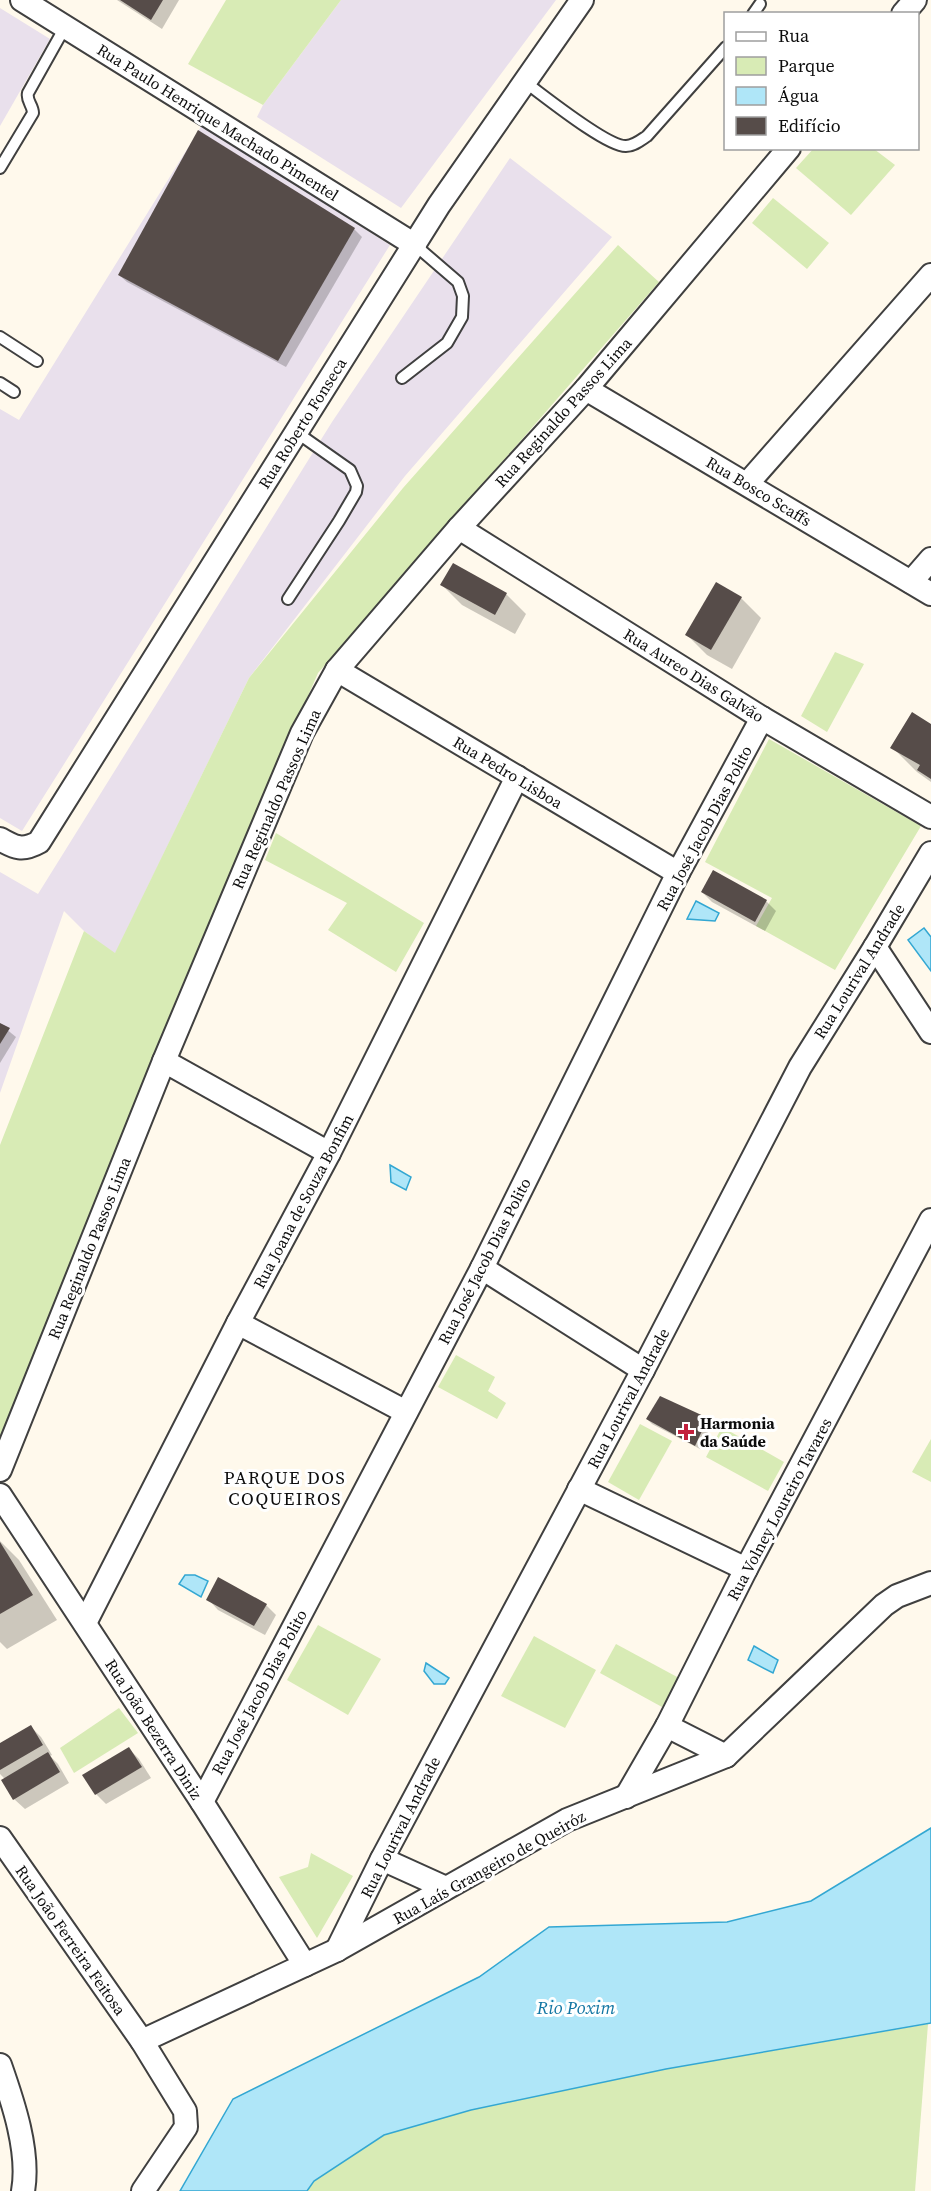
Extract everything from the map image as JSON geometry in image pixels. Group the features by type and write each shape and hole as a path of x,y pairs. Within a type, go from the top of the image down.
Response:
{"street":[{"name":"Rua Paulo Henrique Machado Pimentel","path":"22,0 415,245"},
{"name":"Rua Roberto Fonseca","path":"0,839 15,848 29,848 39,842 439,205 582,0"},
{"path":"905,12 915,0"},
{"name":"Rua Reginaldo Passos Lima","path":"0,1470 164,1061 302,733 337,670 459,528 586,389 787,150"},
{"path":"747,484 931,275"},
{"name":"Rua Bosco Scaffs","path":"586,389 931,594"},
{"name":"Rua Aureo Dias Galvão","path":"459,528 762,718 931,817"},
{"path":"911,582 931,560"},
{"name":"Rua Pedro Lisboa","path":"337,670 678,873"},
{"name":"Rua José Jacob Dias Polito","path":"202,1802 482,1268 678,873 762,718"},
{"name":"Rua Joana de Souza Bonfim","path":"85,1623 238,1323 329,1153 517,777"},
{"name":"Rua Lourival Andrade","path":"337,1950 382,1859 643,1370 800,1067 931,853"},
{"path":"875,947 931,1032"},
{"path":"164,1061 329,1153"},
{"name":"Rua Volney Loureiro Tavares","path":"626,1797 667,1726 746,1569 931,1220"},
{"path":"482,1268 643,1370"},
{"path":"238,1323 406,1412"},
{"path":"579,1489 746,1569"},
{"name":"Rua João Bezerra Diniz","path":"0,1495 202,1802 305,1965"},
{"name":"Rua Laís Grangeiro de Queiróz","path":"142,2042 337,1950 567,1820 726,1756 884,1605 897,1596 931,1583"},
{"path":"667,1726 726,1756"},
{"name":"Rua João Ferreira Feitosa","path":"0,1838 142,2042 185,2111 186,2127 143,2191"},
{"path":"382,1859 446,1888"},
{"path":"0,2066 15,2111 23,2155 23,2191"}],"lane":[{"path":"754,12 760,4"},
{"path":"0,168 33,113 27,98 28,93 65,27"},
{"path":"525,82 598,135 618,145 626,146 647,136 724,49"},
{"path":"402,378 447,343 462,317 463,296 458,282 415,245"},
{"path":"0,338 37,361"},
{"path":"0,383 14,392"},
{"path":"288,598 339,521 356,492 357,486 350,470 296,432"}],"shaded area":[{"path":"341,0 556,0 401,208 257,117 263,105"},
{"path":"0,8 50,39 0,126"},
{"path":"202,125 390,245 22,831 0,818 0,409 19,420"},
{"path":"510,158 612,237 405,476 249,678 115,954 84,931 64,911 0,1093 0,872 38,894 332,422"}],"green space":[{"path":"226,0 341,0 263,105 188,64"},
{"path":"812,150 875,150 895,165 851,215 796,168"},
{"path":"773,198 829,243 807,269 752,223"},
{"path":"618,245 659,282 318,673 177,997 0,1438 0,1145 84,931 115,953 249,678 403,488"},
{"path":"835,652 864,664 827,732 801,716"},
{"path":"769,739 921,826 835,970 756,926 772,898 705,862"},
{"path":"276,833 424,923 396,972 328,930 347,903 265,860"},
{"path":"456,1355 495,1377 488,1391 506,1403 497,1419 438,1387"},
{"path":"640,1424 672,1441 639,1500 608,1482"},
{"path":"722,1427 784,1462 768,1491 706,1457"},
{"path":"931,1439 931,1482 912,1472"},
{"path":"318,1625 381,1659 348,1715 287,1680"},
{"path":"534,1636 596,1670 565,1728 501,1696"},
{"path":"616,1644 679,1678 662,1707 600,1673"},
{"path":"119,1708 138,1733 74,1773 60,1748"},
{"path":"311,1853 353,1876 317,1938 279,1877 308,1867"},
{"path":"928,2024 915,2191 307,2191 314,2181 384,2135 471,2110 666,2069"}],"water":[{"path":"696,901 719,913 715,921 687,919"},
{"path":"924,928 931,937 931,971 908,940"},
{"path":"390,1165 411,1177 406,1190 391,1182"},
{"path":"185,1575 195,1575 208,1581 201,1597 179,1584"},
{"path":"754,1646 778,1660 773,1673 748,1660"},
{"path":"426,1663 449,1678 445,1684 434,1684 424,1671"},
{"name":"Rio Poxim","path":"931,1828 931,2023 666,2069 471,2110 384,2135 314,2181 307,2191 180,2191 233,2099 479,1977 549,1927 727,1922 811,1901"}],"building":[{"path":"120,0 163,0 151,20"},
{"path":"198,130 355,228 278,361 118,275"},
{"path":"453,563 507,593 495,615 440,585"},
{"path":"716,582 742,597 711,650 685,635"},
{"path":"912,712 931,724 931,779 917,770 920,765 890,748"},
{"path":"713,870 767,900 755,922 701,892"},
{"path":"0,1023 10,1028 0,1044"},
{"name":"Harmonia da Saúde","path":"660,1396 708,1418 695,1446 646,1419"},
{"path":"0,1542 33,1595 0,1614"},
{"path":"218,1577 267,1604 254,1626 206,1600"},
{"path":"31,1725 43,1745 0,1770 0,1743"},
{"path":"129,1747 142,1767 95,1795 82,1775"},
{"path":"48,1752 60,1772 13,1800 1,1780"}],"place":[{"name":"Harmonia da Saúde","path":"686,1432"}],"district":[{"name":"PARQUE DOS COQUEIROS","path":"285,1487"}]}
